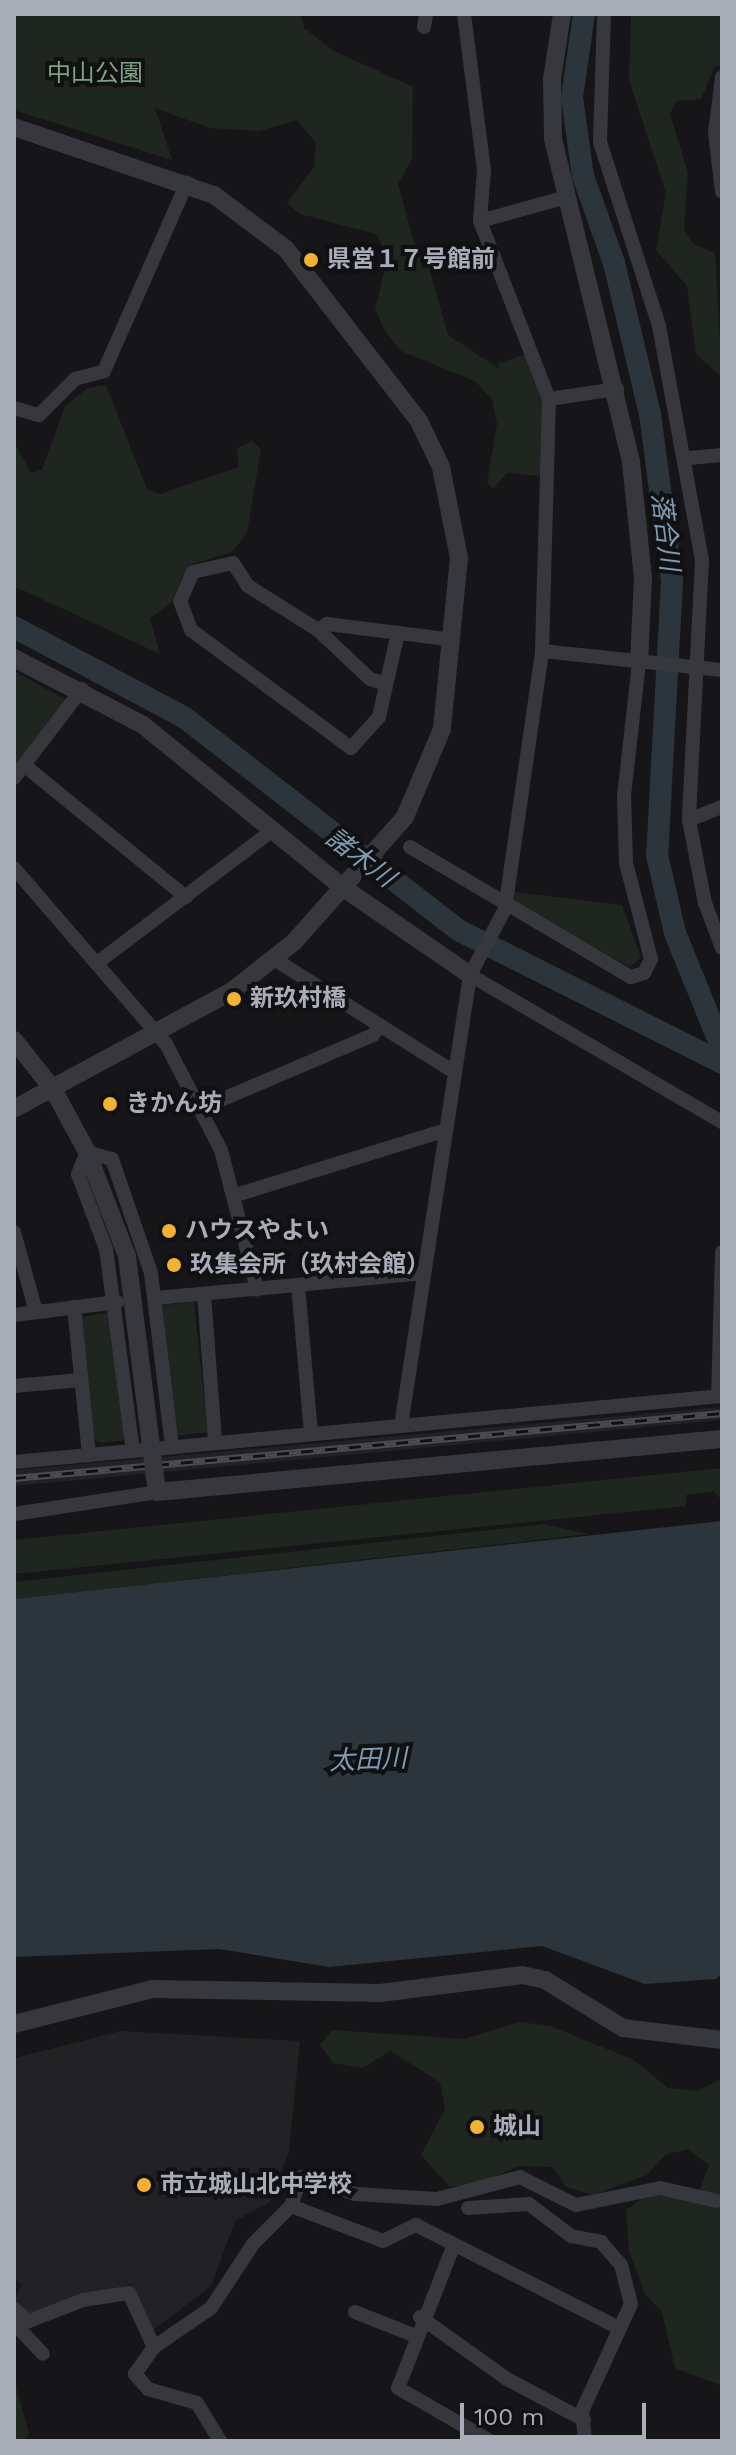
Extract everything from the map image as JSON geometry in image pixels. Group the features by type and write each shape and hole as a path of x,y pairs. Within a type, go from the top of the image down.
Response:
{"street":[{"path":"401,1426 472,971 503,913 542,651 549,399 480,221 484,170 464,14"},
{"path":"410,847 503,913 631,977 644,973 651,959 626,863 624,796 645,662 640,522 617,389 563,198 552,79 562,14"},
{"path":"604,14 600,142 659,326 688,458 702,560 689,820 705,903 722,948"},
{"path":"722,77 715,133 722,192"},
{"path":"14,127 187,183 249,216 286,249 419,421 453,513 453,640 432,762 388,838 348,886 274,959 159,1032 14,1109"},
{"path":"14,408 39,415 75,379 104,371 187,183"},
{"path":"480,221 563,198"},
{"path":"549,399 617,389"},
{"path":"688,458 722,455"},
{"path":"386,684 370,679 318,630 248,586 233,563 193,572 180,601 191,630 351,748 379,717 398,633"},
{"path":"318,630 327,624 453,640"},
{"path":"542,651 722,670"},
{"path":"14,658 82,689 176,749 348,886 472,971 722,1122"},
{"path":"14,778 82,689"},
{"path":"24,765 186,897"},
{"path":"689,820 722,807"},
{"path":"97,963 274,829"},
{"path":"14,868 159,1032 202,1108 236,1195 257,1289"},
{"path":"274,959 454,1072"},
{"path":"202,1108 373,1035 380,1025"},
{"path":"14,1040 53,1089 87,1152 127,1256 156,1484"},
{"path":"236,1195 446,1130"},
{"path":"87,1152 112,1159 156,1298 172,1447"},
{"path":"87,1152 78,1174 117,1302 133,1451"},
{"path":"14,1232 36,1312"},
{"path":"14,1462 720,1396 722,1252"},
{"path":"156,1298 424,1273"},
{"path":"298,1285 311,1433"},
{"path":"204,1294 215,1441"},
{"path":"14,1315 117,1302"},
{"path":"74,1307 89,1455"},
{"path":"14,1386 81,1380"},
{"path":"14,1514 156,1484 722,1439"},
{"path":"14,2024 152,1989 380,1993 522,1975 545,1980 623,2028 722,2040"},
{"path":"220,2441 197,2403 138,2382 141,2360 154,2347 211,2308 253,2244 291,2206 301,2177 309,2177 355,2194 437,2199 520,2177 576,2205 660,2188 717,2201"},
{"path":"468,2208 529,2204 557,2228 601,2242 628,2284 631,2304 584,2420 585,2441"},
{"path":"291,2206 383,2241 416,2225 453,2247 619,2328"},
{"path":"453,2247 420,2317 398,2388 490,2441"},
{"path":"14,2309 29,2321 83,2300 129,2293 154,2347"},
{"path":"355,2312 413,2335"},
{"path":"420,2317 507,2379 584,2420"},
{"path":"14,2323 43,2354"}],"shaded area":[{"path":"722,1407 722,1420 14,1486 14,1470"},
{"name":"市立城山北中学校","path":"121,2031 300,2041 289,2151 270,2202 235,2221 211,2286 153,2330 131,2284 30,2315 14,2302 21,2285 14,2277 14,2058"}],"green space":[{"name":"中山公園","path":"14,14 301,14 304,28 334,51 413,87 412,159 398,184 413,239 427,261 448,335 501,370 497,364 529,353 545,399 542,476 507,473 493,488 487,483 497,424 492,399 475,381 401,351 385,331 375,309 388,257 376,234 300,214 287,203 314,167 316,143 297,120 259,131 210,128 155,108 172,160 14,110"},
{"path":"631,14 722,14 722,66 715,66 701,99 676,101 670,114 688,173 684,229 692,243 715,253 722,377 696,354 687,286 656,250 666,193 629,80"},
{"path":"106,385 147,489 160,494 239,467 237,448 252,441 261,449 247,533 232,552 189,565 170,604 150,618 160,654 14,586 14,442 31,473 42,470 65,406 88,388"},
{"path":"14,671 66,700 14,767"},
{"path":"514,892 622,905 641,957 630,967 516,906"},
{"path":"194,1302 208,1432 174,1436 160,1306"},
{"path":"111,1312 127,1440 101,1443 92,1438 81,1317"},
{"path":"722,1468 722,1501 714,1491 686,1495 686,1506 14,1574 14,1540"},
{"path":"544,1524 589,1534 14,1599 14,1582"},
{"path":"520,2022 550,2026 634,2060 668,2088 697,2091 722,2079 722,2386 675,2368 662,2312 645,2294 629,2251 626,2210 646,2196 699,2192 709,2165 688,2149 665,2155 647,2175 593,2195 566,2187 552,2167 519,2166 474,2186 449,2186 421,2155 445,2109 440,2082 390,2051 363,2068 333,2063 320,2045 332,2030 464,2039"},
{"path":"14,2380 29,2433 25,2441 14,2441"}],"water":[{"name":"太田川","path":"722,1521 722,1973 716,1979 645,1984 542,1946 329,1967 219,1949 14,1957 14,1599"}],"waterway":[{"name":"落合川","path":"584,14 572,97 583,176 614,263 650,414 672,581 657,855 675,933 722,1049"},
{"name":"諸木川","path":"14,627 185,718 460,931 722,1063"}],"railway":[{"path":"14,1478 722,1413"}],"place":[{"name":"県営１７号館前","path":"311,260"},
{"name":"新玖村橋","path":"234,999"},
{"name":"きかん坊","path":"110,1104"},
{"name":"ハウスやよい","path":"169,1231"},
{"name":"玖集会所（玖村会館）","path":"174,1265"},
{"name":"城山","path":"477,2127"},
{"name":"市立城山北中学校","path":"144,2185"}]}
